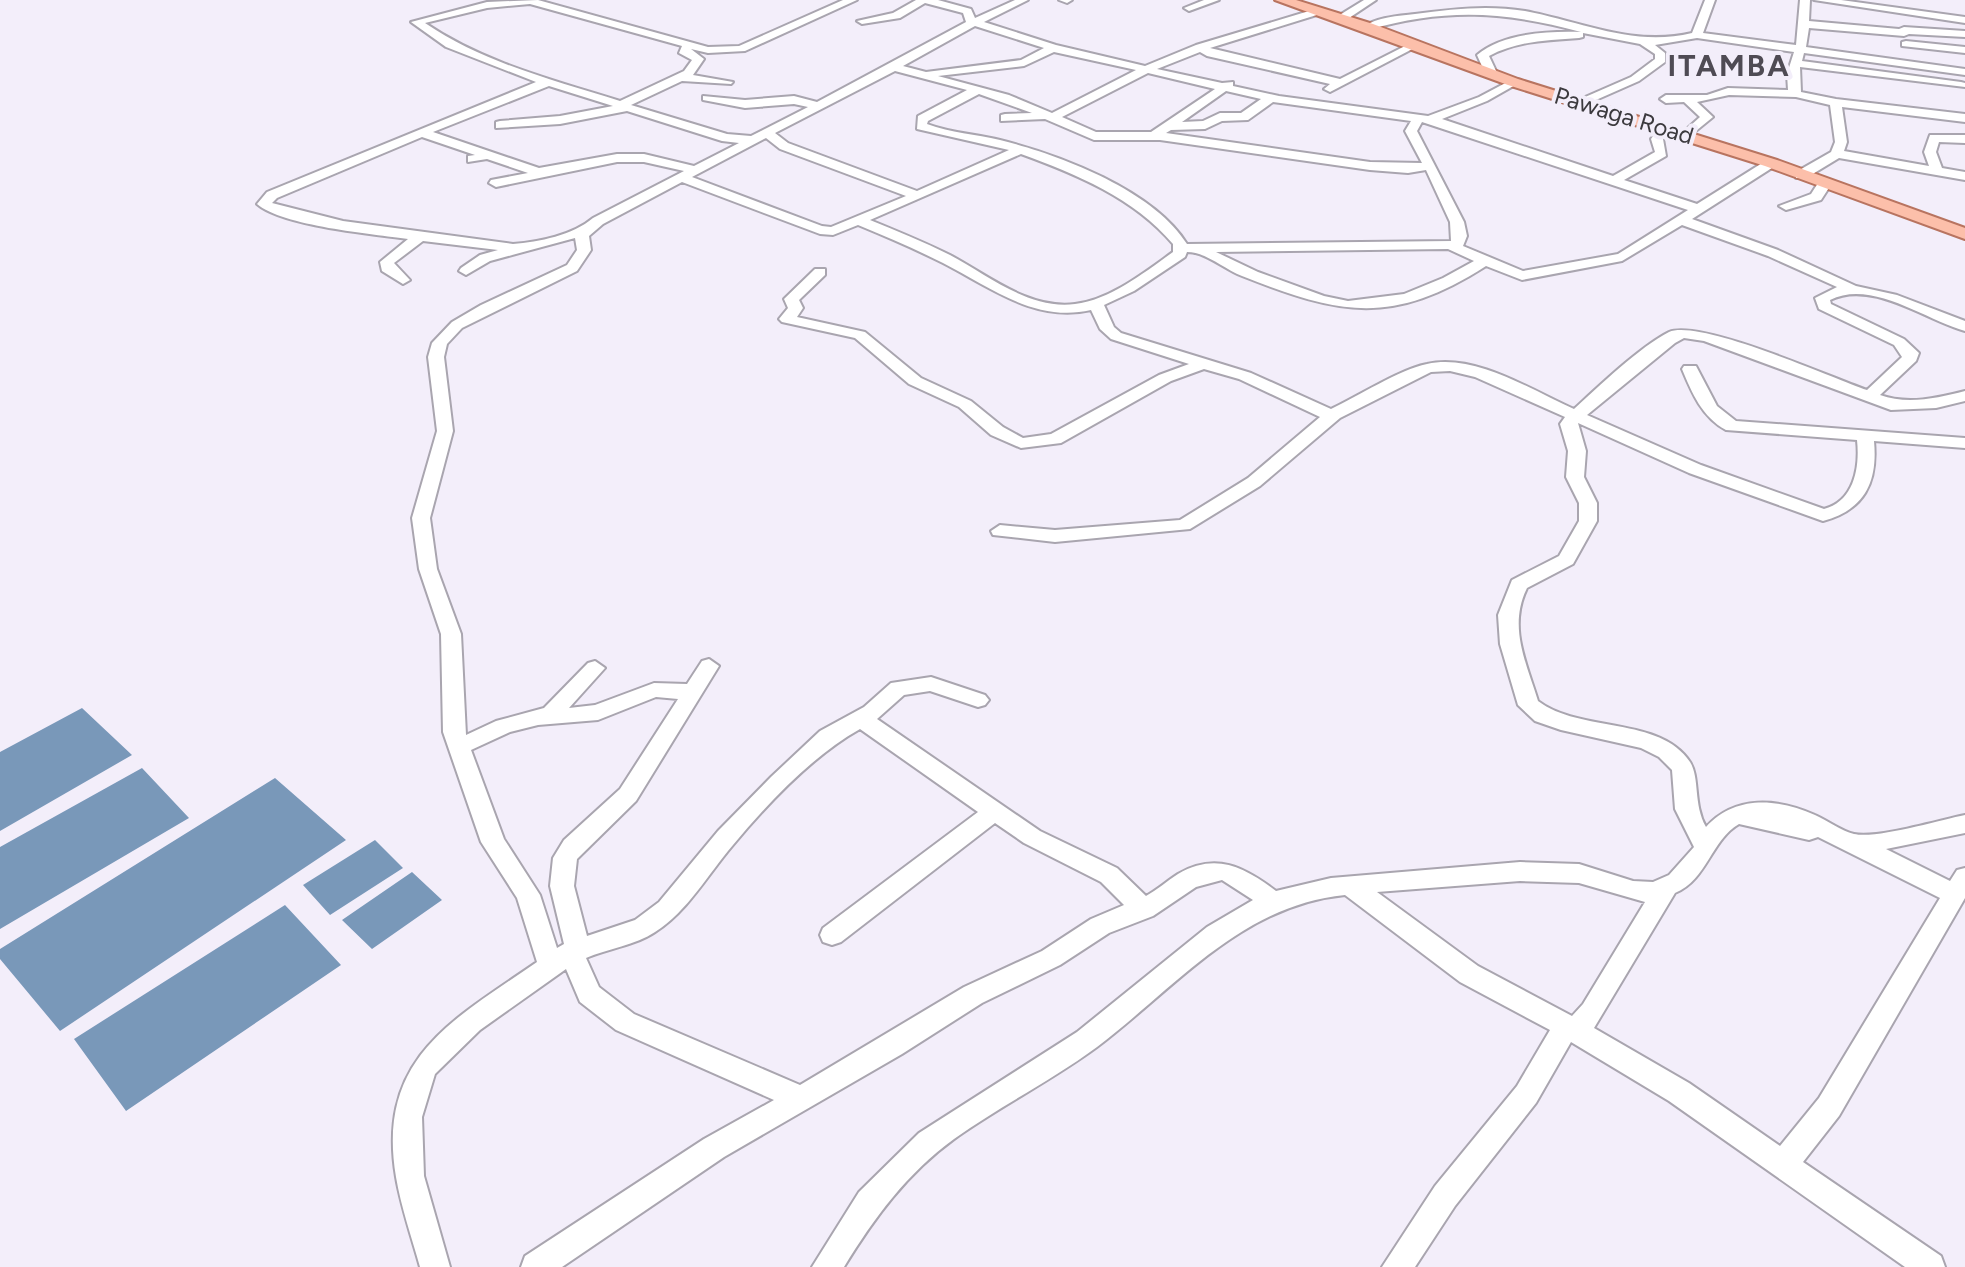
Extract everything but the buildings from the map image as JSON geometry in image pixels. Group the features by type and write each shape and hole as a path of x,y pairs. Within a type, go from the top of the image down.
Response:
{"main road":[{"name":"Pawaga Road","path":"1282,0 1368,27 1513,82 1771,163 1965,234"}],"street":[{"path":"852,0 741,49 719,52 530,1 476,7 416,22 464,52 549,83 726,138 761,137 919,196"},
{"path":"862,21 896,16 924,0 1053,48 1141,70 1304,104 1424,119 1696,208"},
{"path":"466,271 485,258 587,230 687,174 893,67 971,19 998,13 1023,0"},
{"path":"1189,8 1214,0"},
{"path":"1342,18 1371,0"},
{"path":"1697,35 1710,0"},
{"path":"1796,94 1792,86 1794,63 1799,50 1805,0"},
{"path":"1822,0 1965,20"},
{"path":"1005,118 1050,116 1141,70 1200,47 1319,11"},
{"path":"1368,27 1385,21 1494,11 1644,42 1697,35 1965,72"},
{"path":"1908,12 1902,22 1909,65"},
{"path":"1803,24 1905,36 1965,34"},
{"path":"1458,61 1520,41 1595,34"},
{"path":"1905,36 1940,47 1965,50"},
{"path":"1580,103 1635,79 1661,60 1660,53 1644,42"},
{"path":"1304,104 1415,45"},
{"path":"500,125 560,120 624,106 687,74 698,59 683,51 690,46"},
{"path":"1200,47 1211,54 1340,83"},
{"path":"1940,47 1945,70"},
{"path":"923,75 1024,63 1053,48"},
{"path":"1483,55 1491,73"},
{"path":"1794,63 1965,86"},
{"path":"1154,136 1240,75 1261,65"},
{"path":"893,67 979,89 1094,136 1154,136 1370,166 1413,169 1428,166"},
{"path":"687,74 687,79 727,82"},
{"path":"1837,154 1841,142 1840,104 1865,82 1866,75"},
{"path":"859,221 1040,305 1072,309 1095,303 1174,259 1182,248 1406,243 1452,246 1460,243 1460,237 1448,197 1411,131 1424,119 1483,99 1513,82"},
{"path":"518,248 284,213 264,204 272,195 530,87 549,83"},
{"path":"979,89 922,119 921,126 1019,150 1067,167 1133,203 1168,228 1182,248"},
{"path":"1666,99 1689,101 1728,91 1796,94 1840,104 1965,118"},
{"path":"707,98 745,104 798,100 818,106"},
{"path":"1169,126 1205,125 1224,116 1244,117 1271,98"},
{"path":"1686,135 1707,117 1689,101"},
{"path":"1611,182 1662,153 1657,139 1662,128 1684,121 1704,121"},
{"path":"421,132 545,172"},
{"path":"1965,139 1934,138 1930,152 1943,172 1965,190"},
{"path":"496,183 617,158 644,158 824,231 839,230 1019,150"},
{"path":"1801,175 1837,154 1965,176"},
{"path":"472,159 488,155"},
{"path":"1452,246 1511,274 1533,276 1575,263 1622,257 1771,163"},
{"path":"1786,206 1816,197 1825,183"},
{"path":"1682,217 1690,225 1773,253 1851,288 1965,326"},
{"path":"587,230 582,235 584,250 572,268 457,325 440,343 436,357 445,431 423,503 422,531 434,591 451,634 454,732 493,842 589,994 625,1022 800,1098"},
{"path":"403,280 387,268 387,262 422,235"},
{"path":"1199,246 1213,257 1260,280 1330,303 1349,305 1413,294 1447,283 1482,262"},
{"path":"820,272 789,300 796,308 787,319 860,335 915,381 965,404 997,431 1021,443 1055,439 1178,371 1202,364"},
{"path":"1851,288 1831,291 1822,302 1833,313 1889,337 1911,353 1868,398"},
{"path":"1095,303 1116,336 1245,376 1332,416"},
{"path":"1705,846 1684,806 1685,773 1680,764 1651,745 1619,733 1536,713 1529,705 1505,631 1506,617 1519,584 1571,556 1577,533 1588,521 1588,503 1575,477 1577,451 1568,424 1652,349 1675,335 1688,334 1785,365 1868,398 1910,405 1965,396"},
{"path":"1000,531 1055,536 1184,525 1254,482 1332,416 1428,368 1450,366 1481,374 1695,469 1823,515 1839,511 1856,495 1869,463 1865,435"},
{"path":"1690,369 1707,405 1718,418 1732,426 1965,443"},
{"path":"566,956 562,886 565,858 572,846 628,795 709,666"},
{"path":"539,719 558,707 595,668"},
{"path":"435,1267 410,1176 408,1117 413,1092 424,1068 440,1049 471,1022 566,956 644,927 668,909 726,837 779,783 828,737 861,719 905,685 931,684 978,700"},
{"path":"459,747 504,726 598,712 654,690 691,692"},
{"path":"861,719 994,812 1057,851 1109,875 1144,909"},
{"path":"827,1267 883,1186 943,1131 1089,1038 1242,916 1304,892 1453,875 1591,874 1630,890 1653,892 1666,887 1693,866 1724,819 1755,809 1780,811 1960,886 1829,1107 1782,1166"},
{"path":"832,935 994,812"},
{"path":"1851,843 1873,843 1965,824"},
{"path":"536,1267 714,1148 893,1046 973,995 1051,958 1100,926 1144,909 1206,872 1224,871 1241,878 1273,902"},
{"path":"1350,886 1469,974 1615,1052 1679,1092 1930,1267"},
{"path":"1397,1267 1445,1196 1482,1154 1553,1057 1569,1029 1592,1012 1666,887"}],"water":[{"path":"82,708 132,755 0,831 0,752"},
{"path":"142,768 189,818 0,929 0,847"},
{"path":"275,778 346,840 60,1031 0,959 0,949"},
{"path":"375,840 403,868 330,915 303,885"},
{"path":"412,872 442,900 372,949 342,920"},
{"path":"285,905 341,965 126,1111 74,1039"}],"district":[{"name":"ITAMBA","path":"1729,66"}]}
